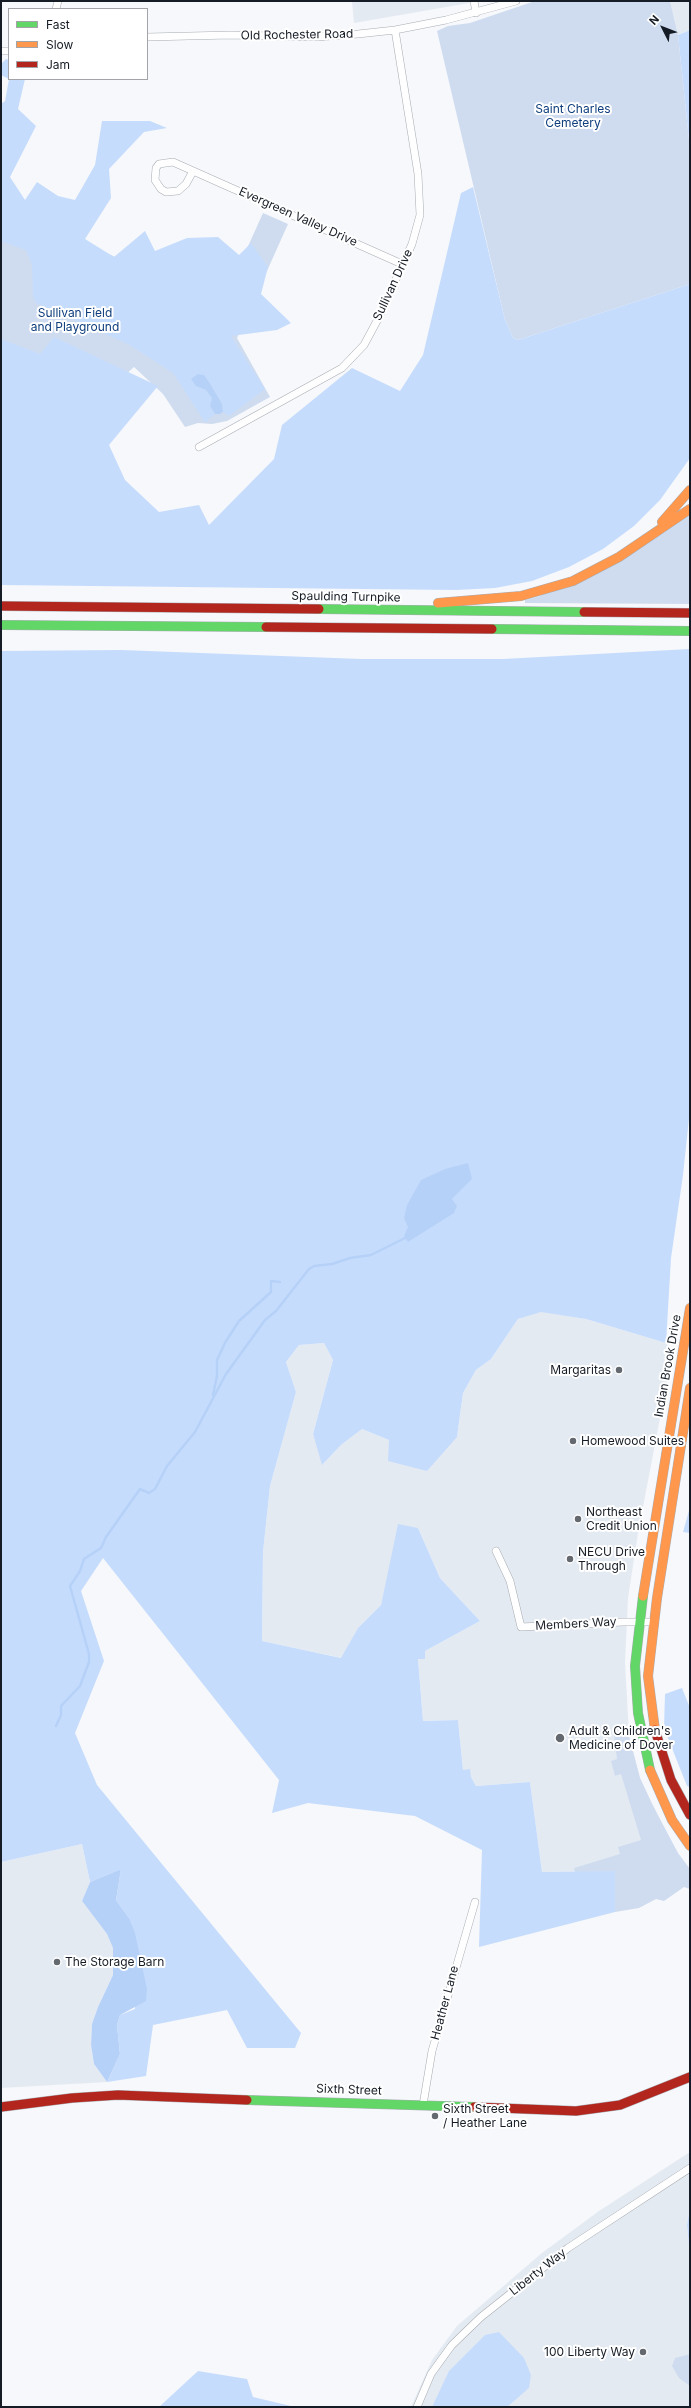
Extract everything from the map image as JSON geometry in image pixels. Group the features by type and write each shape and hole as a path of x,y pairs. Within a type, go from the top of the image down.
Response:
{"main road":[{"path":"650,536 690,490"},
{"path":"408,610 438,603 500,599 546,590 601,568 690,509"},
{"name":"Spaulding Turnpike","path":"1,606 690,613"},
{"path":"1,625 690,631"},
{"name":"Indian Brook Drive","path":"690,1308 639,1622 635,1681 644,1746 658,1791 672,1820 690,1846"},
{"path":"690,1388 654,1622 648,1676 653,1722 671,1780 690,1815"},
{"name":"Sixth Street","path":"1,2107 72,2098 118,2095 576,2111 620,2105 667,2088 690,2077"}],"street":[{"path":"474,1 476,13"},
{"name":"Old Rochester Road","path":"148,37 231,35 316,37 395,30 476,13 516,1"},
{"name":"Sullivan Drive","path":"199,447 333,374 358,354 378,319 419,225 420,194 395,30"},
{"name":"Evergreen Valley Drive","path":"193,171 186,184 178,192 172,193 161,189 155,180 156,168 164,162 173,162 402,264"},
{"name":"Members Way","path":"496,1551 510,1581 521,1627 639,1622"},
{"path":"639,1622 654,1622"},
{"name":"Heather Lane","path":"423,2105 432,2051 475,1902"},
{"name":"Liberty Way","path":"417,2407 431,2374 452,2345 481,2317 568,2248 690,2168"}],"shaded area":[{"path":"352,1 481,1 354,23"},
{"path":"670,1 690,1 690,30 678,35"},
{"path":"198,374 204,375 222,404 223,412 220,414 215,414 210,406 212,398 206,390 196,386 191,379"},
{"path":"468,1163 472,1179 452,1199 457,1206 454,1213 408,1242 404,1236 408,1227 404,1218 407,1205 421,1180 445,1169"},
{"path":"541,1311 586,1319 666,1343 673,1350 638,1533 628,1598 625,1662 629,1736 640,1778 668,1836 615,1871 542,1872 530,1782 476,1786 471,1777 463,1770 458,1720 423,1721 418,1659 425,1651 480,1621 440,1578 418,1528 389,1573 381,1605 358,1628 342,1658 262,1641 263,1552 270,1486 296,1392 286,1362 299,1345 324,1343 333,1360 313,1434 323,1464 341,1445 362,1429 389,1440 457,1437 463,1393 476,1370 491,1359 518,1319"},
{"name":"The Storage Barn","path":"82,1844 90,1882 82,1901 107,1934 113,1948 113,1975 98,2007 92,2025 91,2045 94,2064 107,2082 1,2088 1,1862"},
{"path":"121,1869 116,1900 129,1918 135,1933 147,1989 146,2001 120,2015 117,2025 120,2054 107,2082 94,2064 91,2045 92,2024 113,1975 113,1948 107,1934 82,1901 90,1882"},
{"path":"690,2152 690,2208 687,2225 690,2256 690,2407 411,2407 432,2360 457,2326 542,2253 599,2211"}],"green space":[{"name":"Saint Charles Cemetery","path":"535,1 670,1 678,35 690,149 690,284 518,340 513,338 505,320 437,31 448,26 470,23"},
{"path":"690,30 690,149 678,35"},
{"path":"6,59 8,60 8,78 1,75 1,64"},
{"path":"9,80 25,80 18,109 36,126 10,177 25,200 37,182 58,196 75,200 95,165 102,121 150,121 167,128 144,132 109,169 111,198 85,239 114,257 145,231 155,251 187,238 218,237 239,255 251,243 268,267 261,294 291,323 277,330 231,336 265,389 229,416 223,412 222,404 209,382 196,386 206,390 212,398 210,406 215,414 205,422 173,373 128,344 36,303 33,297 32,265 26,250 1,241 1,104 5,101"},
{"path":"473,187 505,320 513,338 518,340 690,284 690,458 660,500 634,526 603,549 569,567 532,581 495,588 456,590 1,585 1,339 40,354 54,337 158,386 109,445 125,480 159,512 199,505 209,525 274,459 282,425 352,368 400,391 423,355 461,193"},
{"name":"Sullivan Field and Playground","path":"263,213 288,224 237,338 270,397 227,421 212,424 198,423 185,427 163,394 134,367 55,439 1,557 1,228 43,225 222,304"},
{"path":"690,513 690,604 525,603 525,600 540,596"},
{"path":"690,649 690,1109 683,1175 671,1258 666,1343 586,1319 541,1312 518,1319 491,1359 476,1370 463,1393 457,1437 427,1471 388,1461 389,1440 362,1429 341,1445 322,1465 313,1434 333,1360 324,1343 299,1345 286,1362 296,1392 270,1486 263,1552 262,1641 341,1658 358,1628 381,1605 398,1524 418,1528 440,1578 480,1621 425,1651 425,1659 418,1659 423,1721 458,1720 463,1770 470,1769 471,1777 476,1786 530,1782 542,1872 615,1871 615,1912 479,1947 482,1850 415,1816 308,1803 272,1813 279,1780 103,1558 81,1591 104,1661 75,1733 97,1785 301,2033 295,2048 247,2048 227,2010 153,2025 146,2076 107,2082 120,2054 117,2025 120,2015 135,2009 129,1918 116,1900 121,1869 90,1882 82,1844 1,1862 1,651 121,650 361,659 503,659"},
{"path":"690,1507 690,1533 683,1532"},
{"path":"682,1688 690,1708 690,1787 687,1786 664,1728 665,1694"},
{"path":"614,1735 629,1736 640,1778 678,1853 690,1869 690,1889 684,1887 664,1901 656,1899 639,1908 615,1912 615,1872 575,1872 574,1868 620,1854 618,1847 641,1840 621,1774 615,1776 611,1761 617,1759"},
{"path":"690,2208 690,2256 687,2225"},
{"path":"499,2332 524,2358 531,2375 529,2388 507,2407 432,2407 449,2371 485,2335"},
{"path":"690,2354 690,2386 679,2378 672,2366 675,2358"},
{"path":"198,2371 247,2379 253,2397 295,2407 159,2407"}],"waterway":[{"path":"56,1726 61,1715 61,1706 80,1686 89,1662 89,1654 70,1586 80,1571 84,1559 101,1548 106,1537 140,1489 149,1493 155,1489 167,1466 195,1432 226,1374 265,1320 276,1311 309,1269 314,1266 332,1264 350,1258 371,1255 405,1238"},
{"path":"213,1395 217,1376 217,1360 226,1341 239,1321 271,1292 271,1281 280,1282"}],"traffic: fast":[{"path":"319,609 584,612"},
{"path":"1,625 266,627"},
{"path":"492,629 690,631"},
{"path":"643,1596 635,1666 638,1713 650,1770"},
{"path":"247,2100 474,2107"}],"traffic: slow":[{"path":"662,522 690,490"},
{"path":"438,603 521,596 573,581 619,557 690,509"},
{"path":"643,1596 690,1308"},
{"path":"655,1730 648,1676 657,1598 690,1388"},
{"path":"650,1770 672,1820 690,1846"}],"traffic: jam":[{"path":"1,606 319,609"},
{"path":"584,612 690,613"},
{"path":"266,627 492,629"},
{"path":"655,1730 671,1780 690,1815"},
{"path":"474,2107 576,2111 620,2105 690,2077"},
{"path":"1,2107 72,2098 118,2095 247,2100"}],"place":[{"name":"Margaritas","path":"619,1370"},
{"name":"Homewood Suites","path":"573,1441"},
{"name":"Northeast Credit Union","path":"578,1519"},
{"name":"NECU Drive Through","path":"570,1559"},
{"name":"Adult & Children's Medicine of Dover","path":"560,1738"},
{"name":"The Storage Barn","path":"57,1962"},
{"name":"Sixth Street / Heather Lane","path":"435,2116"},
{"name":"100 Liberty Way","path":"643,2352"}]}
